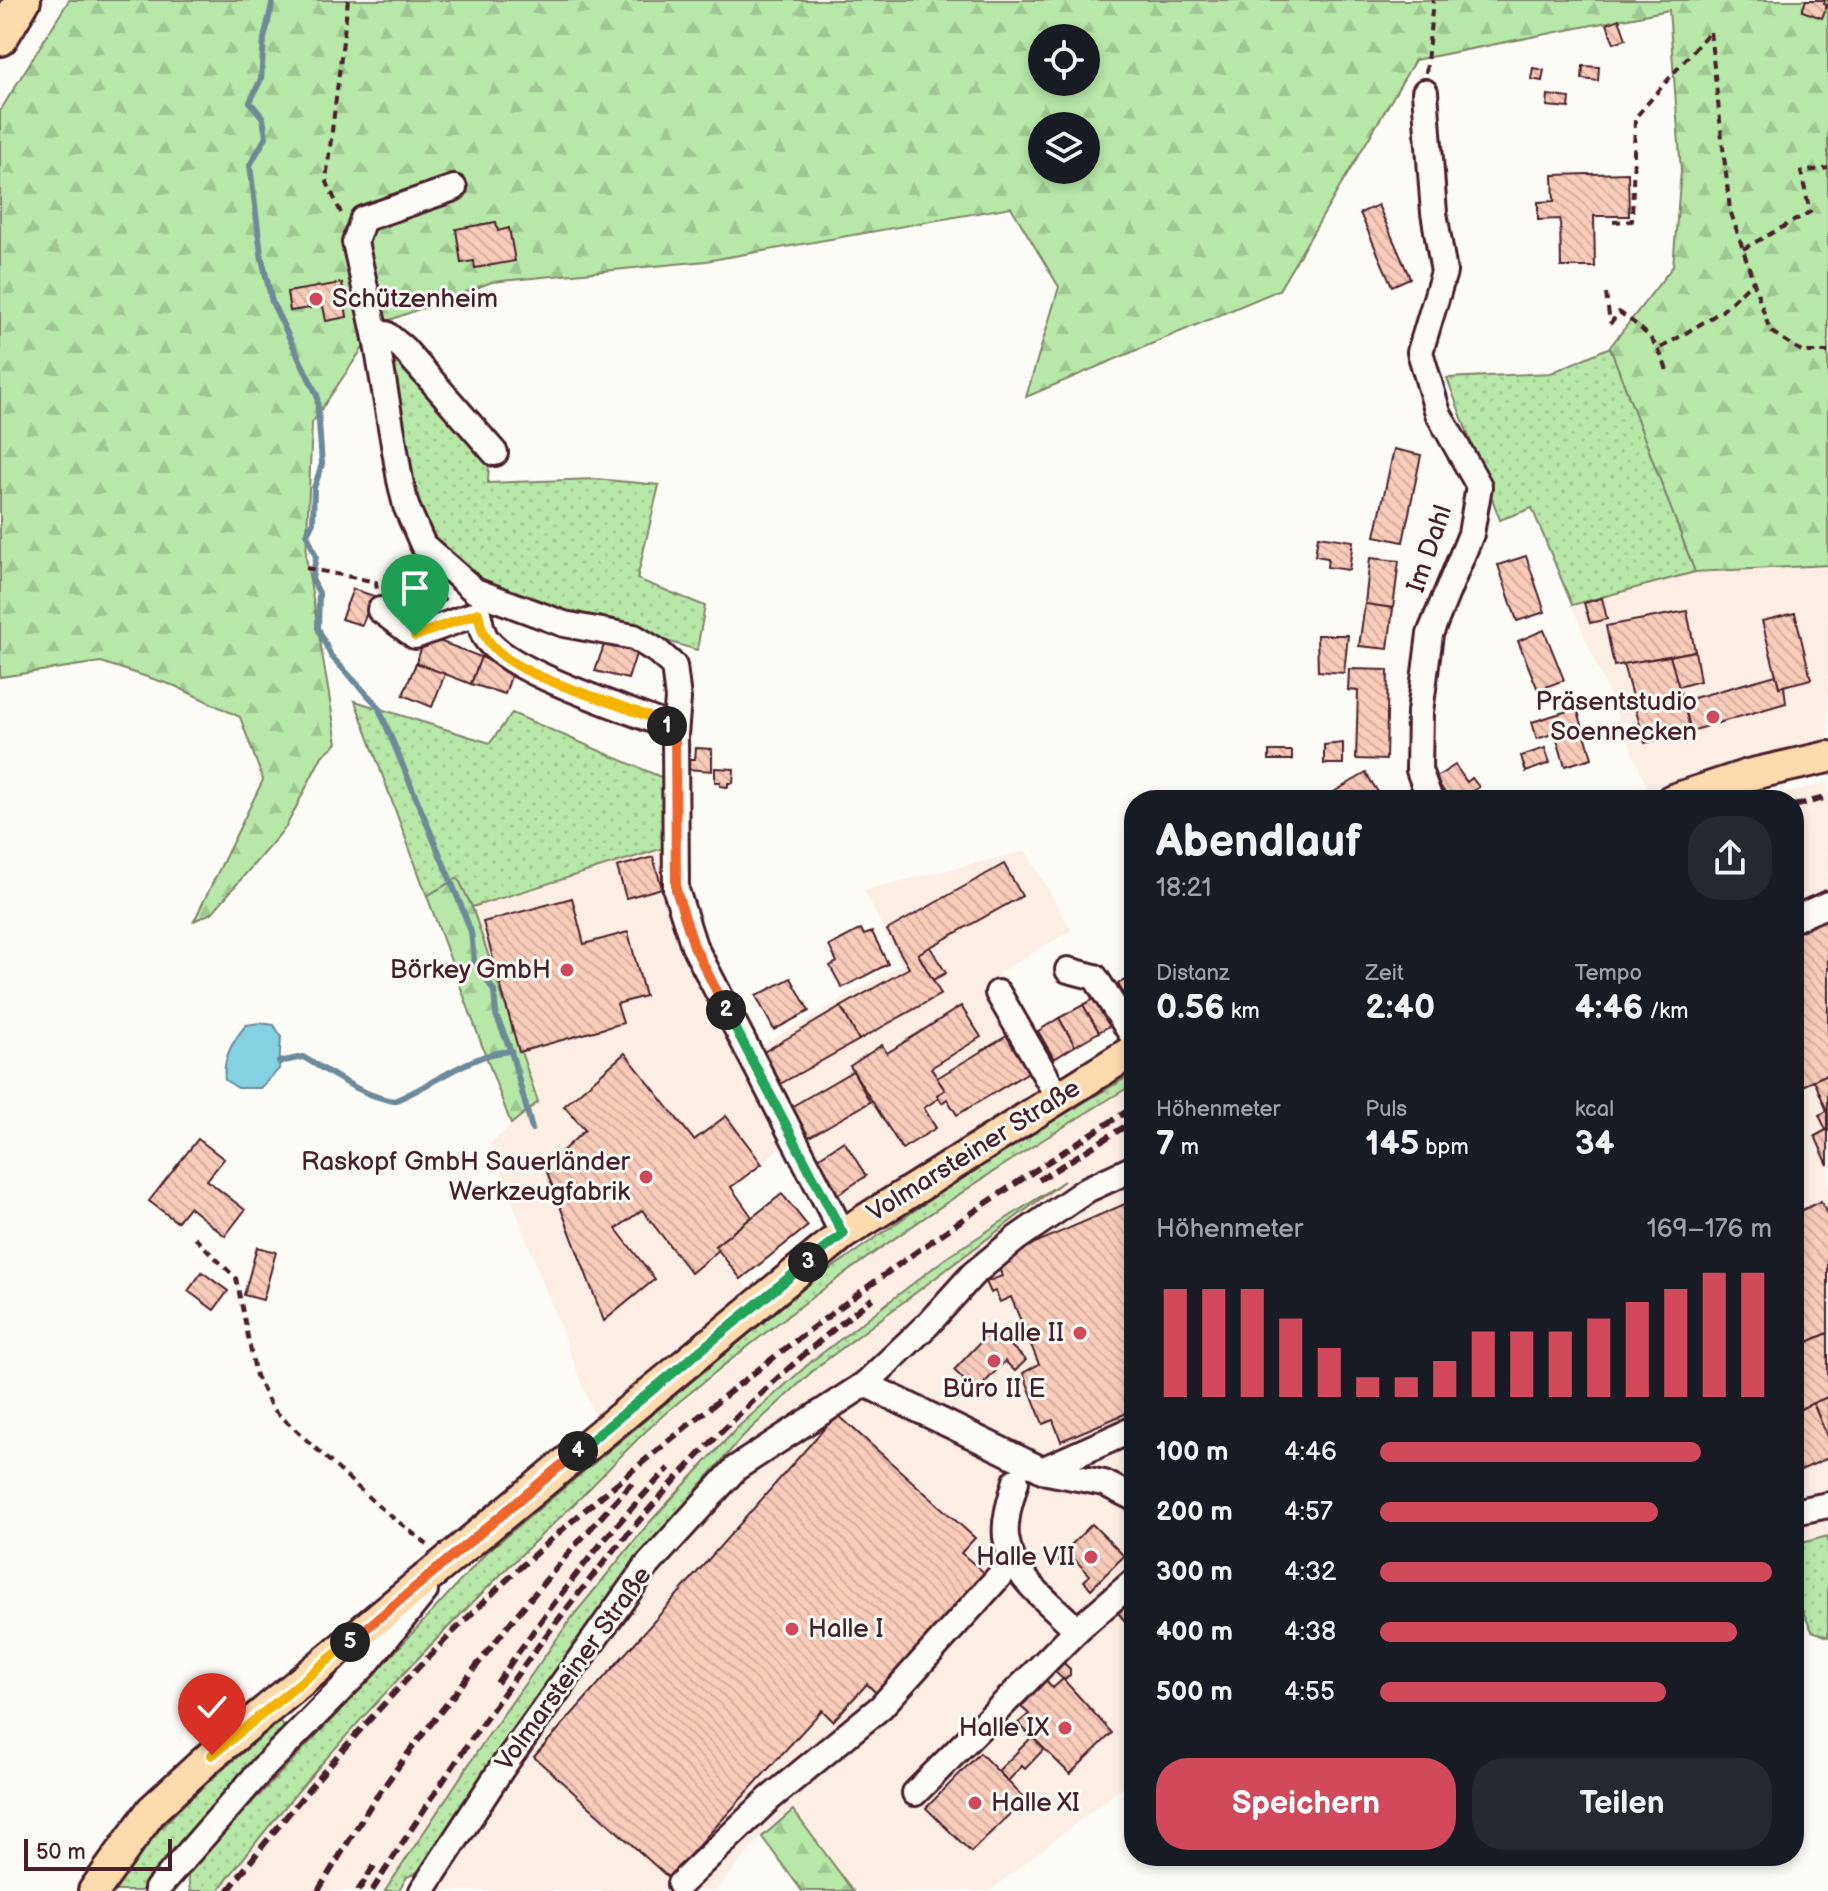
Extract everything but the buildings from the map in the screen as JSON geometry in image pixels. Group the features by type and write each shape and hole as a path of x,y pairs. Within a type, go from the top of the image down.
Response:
{"highway":[{"path":"0,38 23,0"}],"main road":[{"path":"1702,790 1748,775 1828,757"},
{"name":"Volmarsteiner Straße","path":"94,1891 152,1810 212,1755 843,1234 1124,1056"}],"street":[{"name":"Im Dahl","path":"1425,92 1434,213 1444,272 1420,352 1438,413 1479,486 1471,534 1430,634 1420,712 1419,770 1426,790"},
{"path":"454,188 363,219 355,242 376,338 406,506 423,545 475,591 564,624 634,637 674,666 678,699 675,735 676,890 694,946 843,1234"},
{"path":"376,338 386,334 403,348 495,453"},
{"path":"380,610 415,636 478,613 485,636 513,662 665,725 675,735"},
{"path":"1804,915 1828,904"},
{"path":"1068,970 1095,977 1124,1022"},
{"path":"998,993 1058,1097"},
{"name":"Volmarsteiner Straße","path":"422,1891 502,1768 646,1567 736,1468 865,1384 928,1324 973,1274 1017,1238 1088,1189 1124,1173"},
{"path":"865,1384 1042,1470 1104,1483 1124,1493"},
{"path":"1042,1470 1124,1433"},
{"path":"1016,1481 1006,1535 1013,1561 1019,1572 1077,1630"},
{"path":"1804,1510 1828,1505"},
{"path":"680,1884 769,1799 881,1707 1013,1561"},
{"name":"Volmarsteiner Straße","path":"157,1890 263,1768 365,1665 447,1562"},
{"path":"915,1793 1077,1630 1124,1590"}],"path":[{"path":"348,0 326,180 355,242"},
{"path":"1425,92 1433,0"},
{"path":"1613,222 1632,221 1635,118 1710,31 1730,210 1770,331 1803,352 1828,352"},
{"path":"1743,249 1810,212 1801,172 1828,168"},
{"path":"1661,348 1722,311 1753,281"},
{"path":"1606,294 1610,324 1619,312 1637,324 1661,348 1667,371"},
{"path":"306,568 376,582 380,610"},
{"path":"195,1238 236,1278 256,1376 272,1408 377,1505 414,1532 447,1562"}],"shaded area":[{"path":"1828,565 1828,740 1648,790 1572,605 1695,572"},
{"path":"1828,782 1828,1536 1804,1542 1804,790 1799,790"},
{"path":"667,847 695,973 781,1147 731,1187 752,1217 715,1246 759,1302 598,1426 490,1144 538,1101 472,907"},
{"path":"1026,851 1071,930 998,973 1060,1081 841,1218 786,1097 754,1050 901,965 864,890"},
{"path":"1124,1090 1124,1786 989,1891 853,1891 793,1810 762,1837 715,1891 418,1891 633,1564 742,1437 817,1367 1049,1190 946,1258 812,1361 738,1427 483,1743 385,1891 218,1891 273,1818 361,1716 636,1439 780,1323 976,1181"}],"green space":[{"path":"69,0 1828,0 1828,565 1695,572 1610,347 1673,266 1681,171 1669,10 1415,60 1279,290 1026,397 1059,287 1011,207 706,261 492,282 379,324 312,423 306,557 337,743 322,756 286,827 212,913 194,921 263,780 240,717 175,686 101,662 0,677 0,111"},
{"path":"1610,347 1695,572 1572,605 1532,508 1500,520 1447,378 1551,373"},
{"path":"389,351 489,461 488,483 596,479 659,485 637,579 705,606 697,650 480,583 449,557 423,524 412,497"},
{"path":"355,701 490,743 512,713 663,778 667,847 472,907 457,878 427,896"},
{"path":"458,878 472,907 538,1102 511,1124 427,896"},
{"path":"1124,1079 1124,1090 1014,1158 898,1236 784,1319 660,1418 387,1691 300,1789 218,1891 190,1891 190,1867 486,1553 809,1284 987,1160"},
{"path":"1064,1181 817,1367 742,1437 633,1564 418,1872 407,1877 399,1891 385,1891 483,1743 573,1616 649,1523 738,1427 812,1361 946,1258"},
{"path":"1828,1536 1828,1637 1812,1631 1804,1614 1804,1542"},
{"path":"280,1722 287,1729 177,1847 141,1891 113,1891 168,1820 211,1779"},
{"path":"793,1810 853,1891 802,1891 762,1837"}],"water":[{"path":"246,1025 274,1025 281,1036 279,1069 260,1088 238,1088 225,1080 227,1057"}],"waterway":[{"path":"273,0 264,39 261,79 250,102 263,118 266,137 250,165 261,254 272,302 317,395 322,464 314,488 313,522 307,534 316,557 312,579 319,593 318,628 331,656 378,706 462,908 471,932 474,960 494,991 496,1015 511,1051 532,1129"},
{"path":"279,1062 303,1057 359,1089 394,1101 466,1064 511,1051"}],"railway":[{"path":"1804,803 1828,797"},
{"path":"228,1891 339,1754 419,1666 564,1528 740,1384 849,1300 961,1220 1124,1113"},
{"path":"1039,1180 1124,1127"},
{"path":"372,1891 480,1727 596,1572 659,1498 726,1428 797,1361 873,1298"},
{"path":"497,1683 578,1572 669,1468"},
{"path":"318,1891 372,1803 409,1752 514,1618 632,1483"},
{"path":"358,1891 374,1866"}],"place":[{"name":"Schützenheim","path":"316,299"},
{"name":"Präsentstudio Soennecken","path":"1713,717"},
{"name":"Börkey GmbH","path":"567,970"},
{"name":"Raskopf GmbH Sauerländer Werkzeugfabrik","path":"646,1177"},
{"name":"Halle II","path":"1080,1333"},
{"name":"Büro II E","path":"994,1361"},
{"name":"Halle VII","path":"1091,1557"},
{"name":"Halle I","path":"792,1629"},
{"name":"Halle IX","path":"1065,1728"},
{"name":"Halle XI","path":"975,1803"}],"route":[{"path":"212,1755 843,1234 694,946 676,890 675,735 665,725 526,669 501,654 485,636 478,613 415,636"}]}
